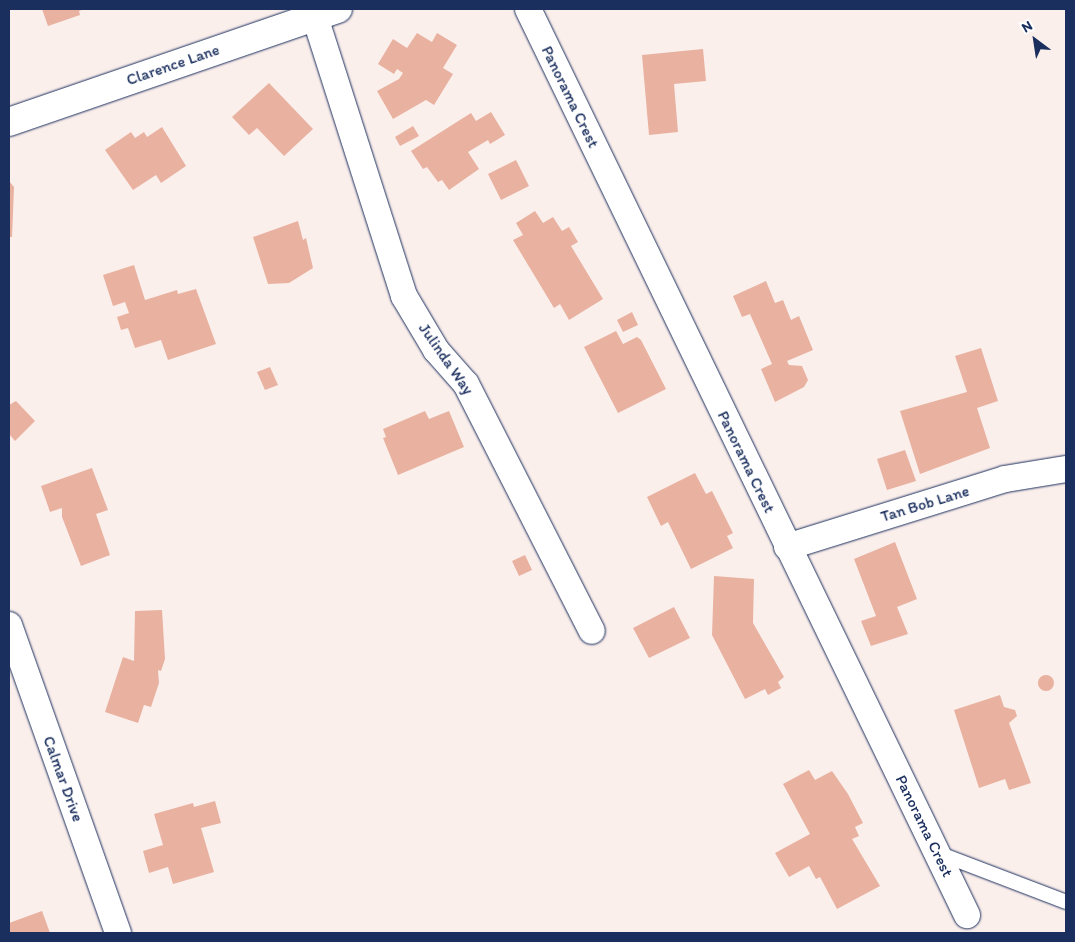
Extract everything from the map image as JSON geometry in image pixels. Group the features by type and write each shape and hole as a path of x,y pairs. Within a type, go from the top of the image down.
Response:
{"street":[{"name":"Panorama Crest","path":"528,9 786,547 967,915"},
{"name":"Clarence Lane","path":"9,122 327,13"},
{"name":"Julinda Way","path":"327,13 404,296 436,350 466,384 592,631"},
{"name":"Tan Bob Lane","path":"786,547 1005,479 1066,468"},
{"name":"Calmar Drive","path":"9,625 118,933"}],"lane":[{"path":"937,853 1066,902"}],"building":[{"path":"42,9 84,9 79,11 80,15 48,26"},
{"path":"417,33 432,42 437,33 457,45 443,68 453,74 434,105 426,100 393,119 377,91 399,79 403,73 397,69 394,74 378,64 393,39 407,48"},
{"path":"703,49 706,81 674,84 678,132 649,135 642,55"},
{"path":"269,83 313,129 284,156 257,128 249,135 232,117"},
{"path":"491,112 505,135 490,144 488,140 468,152 479,169 449,190 442,180 438,182 427,167 423,169 411,151 471,113 476,121"},
{"path":"413,126 419,136 400,146 395,137"},
{"path":"162,127 186,166 161,183 156,175 133,190 105,150 131,132 135,138 144,132 147,137"},
{"path":"516,160 529,186 501,200 488,174"},
{"path":"9,181 14,187 12,237 9,237"},
{"path":"535,211 543,223 553,217 562,231 569,227 578,242 571,246 603,299 569,320 560,304 554,308 513,240 523,235 516,223"},
{"path":"298,221 303,240 306,238 313,268 289,283 268,284 253,237"},
{"path":"134,265 145,300 177,290 178,294 196,289 216,344 168,360 161,340 135,348 128,328 121,330 117,317 129,313 125,302 113,306 103,275"},
{"path":"766,281 775,303 783,300 791,320 799,316 813,350 787,361 789,365 802,366 808,380 804,387 775,402 761,369 772,364 750,314 742,317 733,296"},
{"path":"632,312 638,325 623,332 617,320"},
{"path":"616,331 623,344 637,337 641,340 666,389 618,413 584,347"},
{"path":"981,348 998,401 977,408 990,448 920,474 900,411 967,392 955,356"},
{"path":"270,367 278,385 265,390 257,372"},
{"path":"16,401 35,421 15,441 9,434 9,405"},
{"path":"425,411 429,419 449,411 464,447 398,475 383,438 386,437 383,429"},
{"path":"905,450 916,481 887,490 877,459"},
{"path":"92,468 108,510 96,514 110,555 81,566 62,517 62,508 50,512 41,486"},
{"path":"695,473 706,494 712,491 733,533 727,536 733,548 691,569 668,522 661,526 647,497"},
{"path":"895,542 917,599 897,607 908,634 871,646 861,621 876,616 854,559"},
{"path":"525,555 532,570 519,576 512,561"},
{"path":"714,576 754,579 753,623 784,677 778,682 781,688 768,695 765,689 745,699 712,635"},
{"path":"674,607 690,638 649,658 633,628"},
{"path":"162,610 165,659 161,671 158,670 159,683 151,707 144,705 138,723 105,712 123,657 134,661 135,611"},
{"path":"1043,675 1049,675 1054,680 1052,689 1043,691 1038,686 1038,680"},
{"path":"1000,695 1004,707 1015,710 1017,716 1009,723 1031,783 1009,790 1005,779 979,788 954,710"},
{"path":"809,770 815,780 832,771 848,794 863,823 855,827 859,836 852,839 880,886 837,909 820,877 816,879 809,866 789,877 775,853 810,834 783,784"},
{"path":"215,801 221,823 201,828 214,872 173,884 168,867 149,873 143,851 163,845 154,814 193,803 194,807"},
{"path":"42,911 50,933 9,933 9,923"}]}
